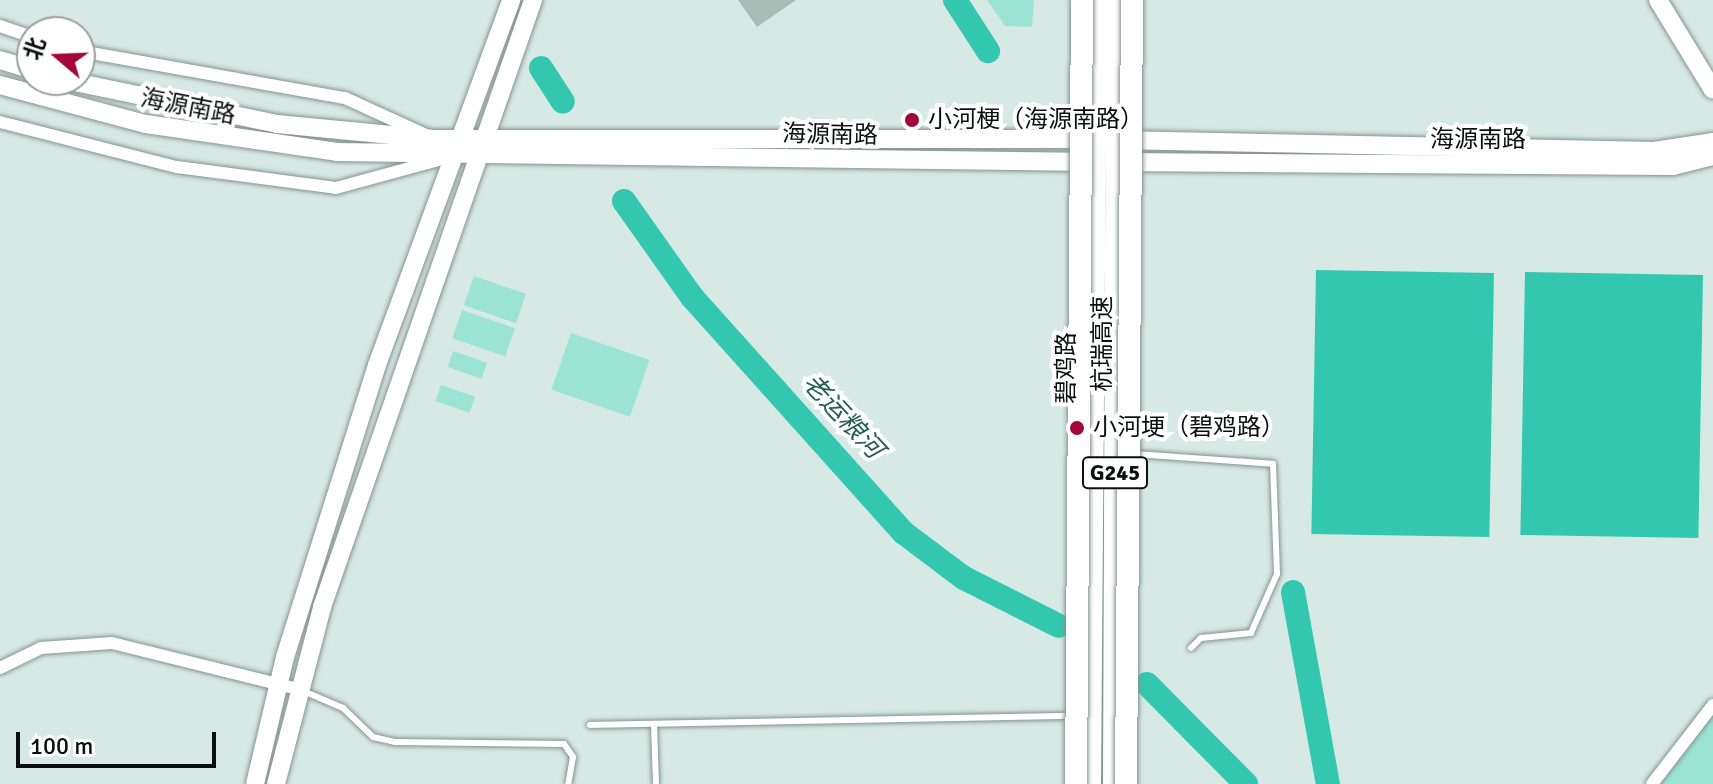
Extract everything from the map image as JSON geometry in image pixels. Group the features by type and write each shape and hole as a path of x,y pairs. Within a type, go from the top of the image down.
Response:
{"highway":[{"name":"杭瑞高速","path":"1076,784 1082,0"},
{"name":"碧鸡路","path":"1096,0 1106,151 1115,454 1114,784"},
{"name":"碧鸡路","path":"1090,784 1106,151 1117,0"},
{"name":"杭瑞高速","path":"1128,784 1132,0"}],"main road":[{"path":"255,784 278,684 377,365 511,0"},
{"path":"276,784 298,689 533,0"},
{"path":"1658,0 1713,90"},
{"name":"海源南路","path":"0,85 146,124 272,147 1654,151 1713,142"},
{"name":"海源南路","path":"96,86 277,124 433,139 458,148"},
{"name":"海源南路","path":"1106,151 1673,166 1713,156"}],"street":[{"path":"96,54 345,98 433,139"},
{"path":"0,122 177,167 336,188 458,148"},
{"path":"0,668 41,648 112,643 298,689"},
{"path":"1652,784 1713,705"}],"lane":[{"path":"1115,454 1273,464 1277,574 1251,633 1201,638 1191,648"},
{"path":"298,689 343,708 373,737 395,742 564,744 573,757 568,784"},
{"path":"590,725 1090,716"},
{"path":"654,724 656,784"}],"shaded area":[{"path":"987,0 1034,0 1032,27 1005,26"},
{"path":"1316,270 1494,273 1489,537 1311,534"},
{"path":"1525,272 1703,275 1698,538 1520,535"},
{"path":"474,276 526,294 516,323 464,305"},
{"path":"462,310 515,328 505,357 452,338"},
{"path":"571,333 649,360 630,417 551,390"},
{"path":"453,351 487,363 482,379 447,367"},
{"path":"441,385 475,397 470,413 435,401"},
{"path":"1713,710 1713,784 1658,784"}],"building":[{"path":"738,0 796,0 757,27"}],"waterway":[{"name":"老运粮河","path":"955,0 988,51"},
{"name":"老运粮河","path":"541,68 563,102"},
{"name":"老运粮河","path":"624,201 692,297 904,533 964,578 1059,626"},
{"name":"老运粮河","path":"1293,592 1328,784"},
{"name":"老运粮河","path":"1147,684 1246,784"}],"place":[{"name":"小河梗（海源南路）","path":"912,120"},
{"name":"小河埂（碧鸡路）","path":"1077,428"}]}
